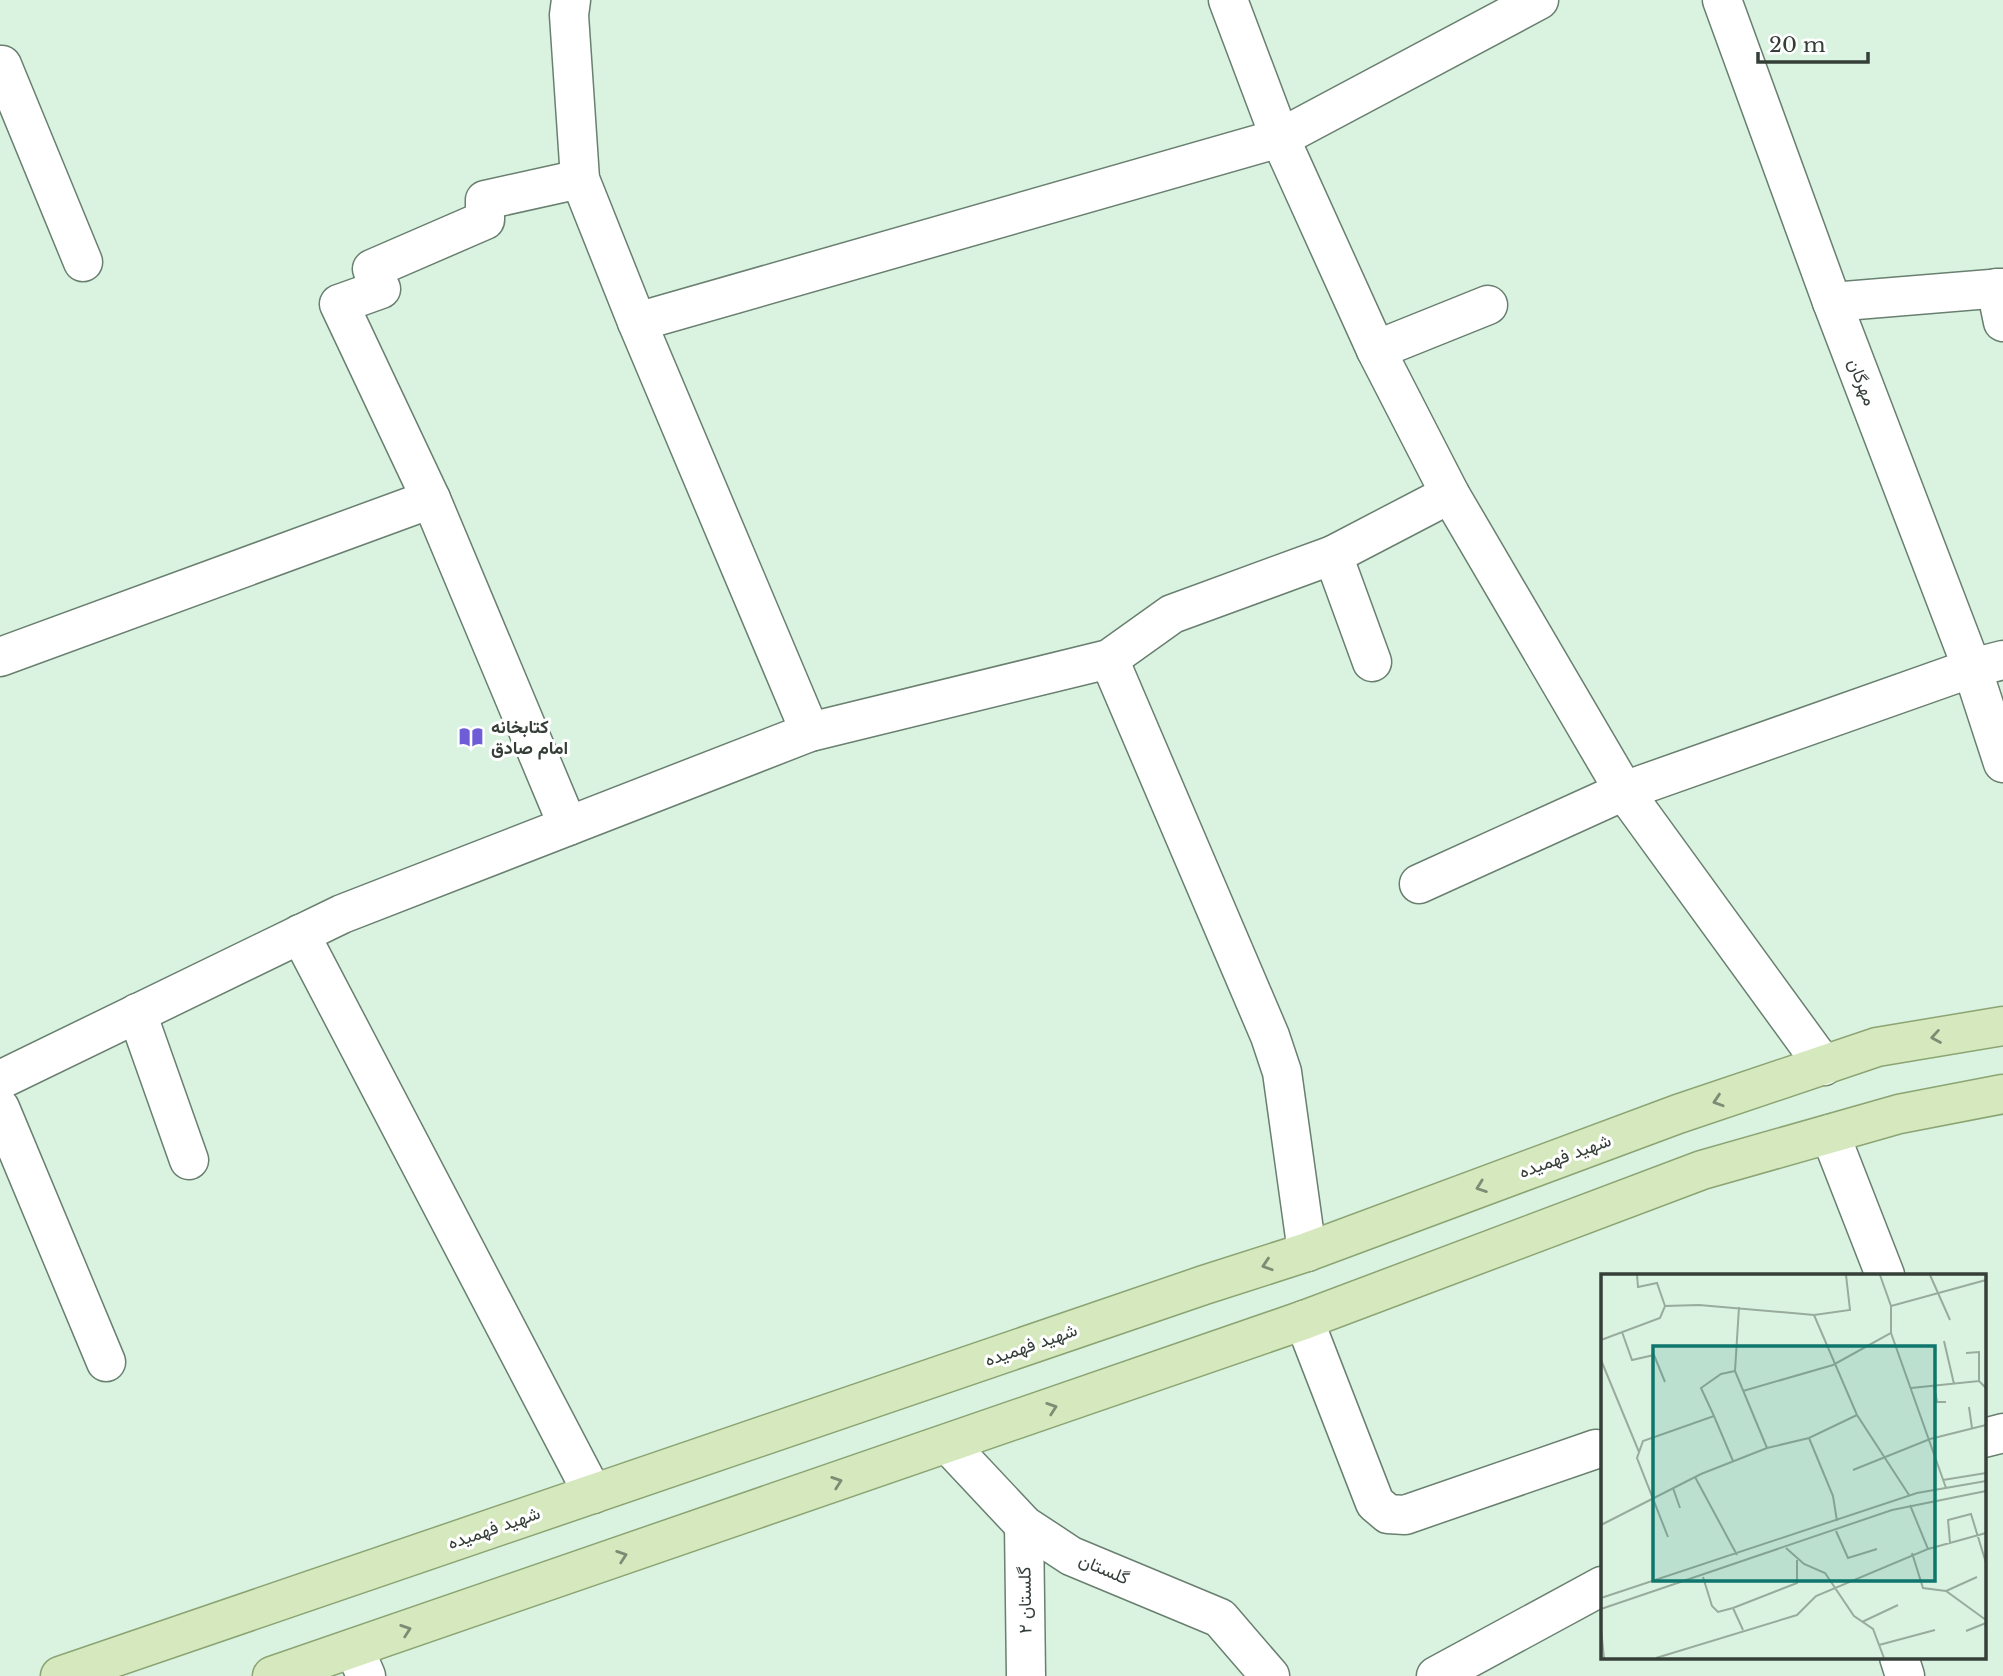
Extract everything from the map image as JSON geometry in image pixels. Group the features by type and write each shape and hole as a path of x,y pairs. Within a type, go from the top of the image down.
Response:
{"main road":[{"name":"شهید فهمیده","path":"60,1676 124,1665 593,1494 1307,1252 1678,1114 1877,1047 2003,1026"},
{"path":"272,1676 360,1662 948,1444 1304,1320 1702,1170 1899,1114 2003,1094"}],"street":[{"path":"571,0 569,15 580,179 810,732"},
{"path":"1228,0 1280,138 1376,350 1450,494 1624,791 1824,1066"},
{"path":"638,322 1280,138 1538,0"},
{"name":"مهرگان","path":"1722,0 1832,302 1988,664 2003,764"},
{"path":"0,66 2,65 83,262"},
{"path":"568,826 431,499 339,304 381,289 372,270 485,220 485,200 580,179"},
{"path":"1832,302 2001,299"},
{"path":"1376,350 1488,305"},
{"path":"0,1080 342,914 810,732 1109,659 1172,614 1333,555 1450,494"},
{"path":"0,657 431,499"},
{"path":"1333,555 1373,662"},
{"path":"1109,659 1270,1036 1282,1072 1307,1252"},
{"path":"1419,884 1624,791 1988,664"},
{"path":"300,934 593,1494"},
{"path":"137,1013 190,1160"},
{"path":"0,1108 106,1362"},
{"path":"1830,1134 1885,1274"},
{"path":"1304,1320 1374,1503 1388,1514 1405,1515 1596,1449"},
{"path":"1986,1437 2003,1433"},
{"name":"گلستان","path":"948,1444 1024,1525 1070,1556 1220,1618 1270,1676"},
{"name":"گلستان ۲","path":"1024,1525 1026,1676"},
{"path":"1436,1676 1601,1587"},
{"path":"1899,1658 1905,1676"}],"place":[{"name":"کتابخانه امام صادق","path":"471,737"}]}
